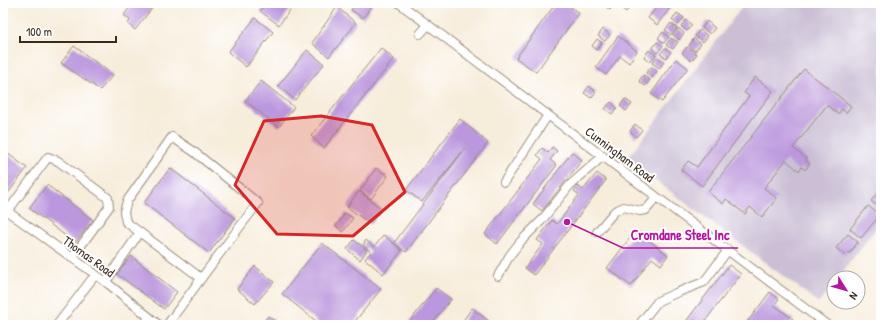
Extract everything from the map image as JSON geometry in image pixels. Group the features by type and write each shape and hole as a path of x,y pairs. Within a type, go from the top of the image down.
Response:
{"street":[{"name":"Cunningham Road","path":"399,3 827,325"},
{"path":"420,34 428,25"},
{"path":"504,182 548,115"},
{"path":"167,325 258,203 193,151 172,137 127,201 124,212 126,222 201,278"},
{"path":"498,276 510,255 521,241 542,220 570,185 603,156"},
{"path":"5,211 48,157 58,160 108,198 109,207 72,258"},
{"path":"597,232 615,211 624,207 640,211 646,210 657,197"},
{"name":"Thomas Road","path":"5,211 106,282 159,325"},
{"path":"106,282 140,232"},
{"path":"639,325 658,301 704,282 728,250"},
{"path":"57,325 95,274"},
{"path":"144,325 149,317"}],"highlighted area":[{"path":"321,116 372,125 405,192 353,236 277,234 235,185 264,121"}],"shaded area":[{"path":"745,3 881,3 881,221 844,270 826,270 826,294 819,303 627,159"}],"building":[{"path":"133,3 156,3 135,30 128,24 130,20 124,15"},
{"path":"266,3 295,3 279,25 260,11"},
{"path":"356,3 374,3 363,18 351,10"},
{"path":"556,3 565,3 579,13 536,72 516,58"},
{"path":"605,3 616,3 610,10 603,5"},
{"path":"623,3 630,7 626,12 620,7"},
{"path":"660,3 674,3 657,25 648,18"},
{"path":"337,7 356,23 329,57 312,43"},
{"path":"677,13 684,18 678,25 672,20"},
{"path":"255,18 273,32 246,67 228,52"},
{"path":"686,20 692,25 687,31 681,26"},
{"path":"707,21 715,28 710,34 702,28"},
{"path":"671,23 677,28 671,35 665,30"},
{"path":"678,28 684,33 679,40 673,35"},
{"path":"603,29 610,35 605,41 598,36"},
{"path":"700,30 708,36 703,42 695,36"},
{"path":"663,32 669,37 664,43 658,38"},
{"path":"618,36 637,51 629,63 620,56 606,75 596,67"},
{"path":"671,38 678,42 673,49 666,45"},
{"path":"694,38 701,44 695,51 689,46"},
{"path":"597,39 602,43 597,50 592,46"},
{"path":"657,42 663,46 657,53 652,49"},
{"path":"74,46 113,75 100,90 61,63"},
{"path":"687,47 697,54 691,61 682,53"},
{"path":"381,48 394,59 324,148 311,136"},
{"path":"665,48 671,52 666,58 660,54"},
{"path":"307,50 324,64 295,100 278,86"},
{"path":"649,50 656,55 650,62 644,57"},
{"path":"657,57 664,62 659,68 652,63"},
{"path":"676,59 688,68 662,102 651,94"},
{"path":"651,67 657,71 652,78 646,73"},
{"path":"804,69 851,106 846,113 842,109 838,114 827,105 793,148 807,159 806,161 810,164 805,170 802,167 799,171 786,160 764,188 777,198 762,217 750,207 745,214 726,199 723,204 708,192"},
{"path":"643,75 650,80 645,86 639,81"},
{"path":"755,77 773,91 702,186 681,170 688,161 697,167 749,96 744,93"},
{"path":"261,81 294,107 279,127 245,101"},
{"path":"589,86 596,92 591,98 584,93"},
{"path":"625,99 632,104 626,111 620,106"},
{"path":"611,102 617,108 612,114 605,109"},
{"path":"460,119 488,143 406,252 394,243 466,147 422,202 406,190"},
{"path":"635,124 642,130 636,137 630,131"},
{"path":"552,147 557,151 550,160 557,165 497,244 485,234 542,159 537,155 542,148 548,153"},
{"path":"3,150 27,168 9,192 3,188"},
{"path":"572,152 582,160 542,211 533,204"},
{"path":"170,168 235,218 209,253 144,203"},
{"path":"376,168 388,176 371,199 360,191"},
{"path":"597,173 606,180 534,275 525,268 543,244 537,240 552,220 557,224 579,195 574,191 578,186 583,190"},
{"path":"47,185 93,220 75,243 29,208"},
{"path":"881,189 881,203 878,207 871,201"},
{"path":"359,191 382,209 370,224 347,207"},
{"path":"868,206 880,215 861,238 850,229"},
{"path":"345,213 353,218 343,232 336,226"},
{"path":"636,230 668,255 661,265 652,258 631,286 607,268"},
{"path":"848,234 858,242 850,253 848,252 845,255 836,248"},
{"path":"384,235 402,251 383,274 365,259 371,252 363,245 366,240 374,247"},
{"path":"354,240 367,250 360,260 347,249"},
{"path":"322,243 381,289 352,325 339,325 335,322 333,325 321,325 282,294"},
{"path":"131,256 177,292 164,309 117,274"},
{"path":"729,265 741,274 702,325 695,320 691,324 687,320"},
{"path":"255,266 274,282 255,304 237,289"},
{"path":"436,288 451,299 431,325 407,325"},
{"path":"770,292 779,299 774,305 793,319 789,325 745,325"},
{"path":"472,308 490,322 488,325 460,325"},
{"path":"268,316 280,325 261,325"}],"place":[{"name":"Cromdane Steel Inc","path":"567,222"}]}
